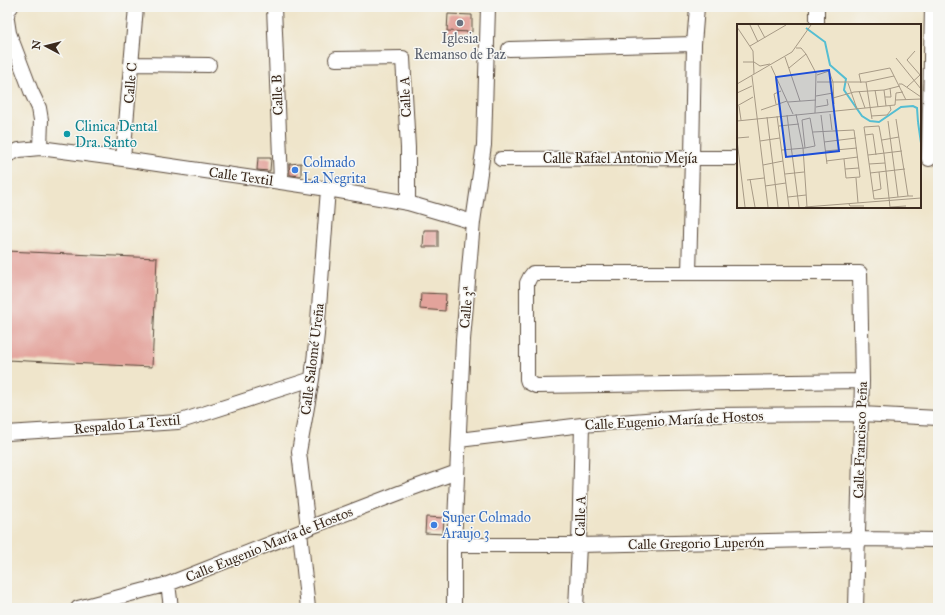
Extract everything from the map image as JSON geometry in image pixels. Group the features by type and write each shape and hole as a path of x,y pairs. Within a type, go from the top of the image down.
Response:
{"street":[{"path":"7,16 8,10 11,7"},
{"name":"Calle C","path":"123,158 136,7"},
{"name":"Calle B","path":"274,7 281,182"},
{"name":"Calle 3ª","path":"454,608 454,545 463,340 473,222 484,144 488,7"},
{"path":"697,7 694,44 689,273 534,273 527,283 528,382 536,386 862,381"},
{"path":"817,7 817,24"},
{"path":"929,159 932,7"},
{"path":"7,20 15,47 31,91 39,108 41,120 40,148"},
{"path":"509,49 694,44"},
{"name":"Calle A","path":"336,59 403,58 408,148 408,203"},
{"path":"132,64 209,65"},
{"name":"Calle Textil","path":"7,155 19,150 40,148 123,158 328,189 408,203 473,222"},
{"name":"Calle Rafael Antonio Mejía","path":"501,159 737,158"},
{"name":"Calle Salomé Ureña","path":"308,608 299,452 312,379 328,189"},
{"name":"Calle Francisco Peña","path":"689,273 860,273 862,381 856,608"},
{"name":"Respaldo La Textil","path":"7,433 178,422 312,379"},
{"name":"Calle Eugenio María de Hostos","path":"459,440 582,425 709,415 861,414 938,418"},
{"name":"Calle A","path":"576,608 582,425"},
{"name":"Calle Eugenio María de Hostos","path":"78,608 168,584 399,493 457,472"},
{"name":"Calle Gregorio Luperón","path":"454,545 579,545 857,539 938,540"},
{"path":"168,584 171,608"}],"building":[{"name":"Iglesia Remanso de Paz","path":"448,14 472,15 472,32 447,31"},
{"path":"258,158 271,158 270,171 257,170"},
{"name":"Colmado La Negrita","path":"301,163 301,176 290,175 289,164"},
{"path":"424,230 438,230 438,247 423,247"},
{"path":"7,251 157,258 152,367 7,360"},
{"path":"421,293 446,294 445,311 420,309"},
{"name":"Super Colmado Araujo 3","path":"426,517 444,518 443,534 425,533"}],"place":[{"name":"Iglesia Remanso de Paz","path":"460,23"},
{"name":"Clinica Dental Dra. Santo","path":"67,134"},
{"name":"Colmado La Negrita","path":"295,170"},
{"name":"Super Colmado Araujo 3","path":"434,525"}]}
